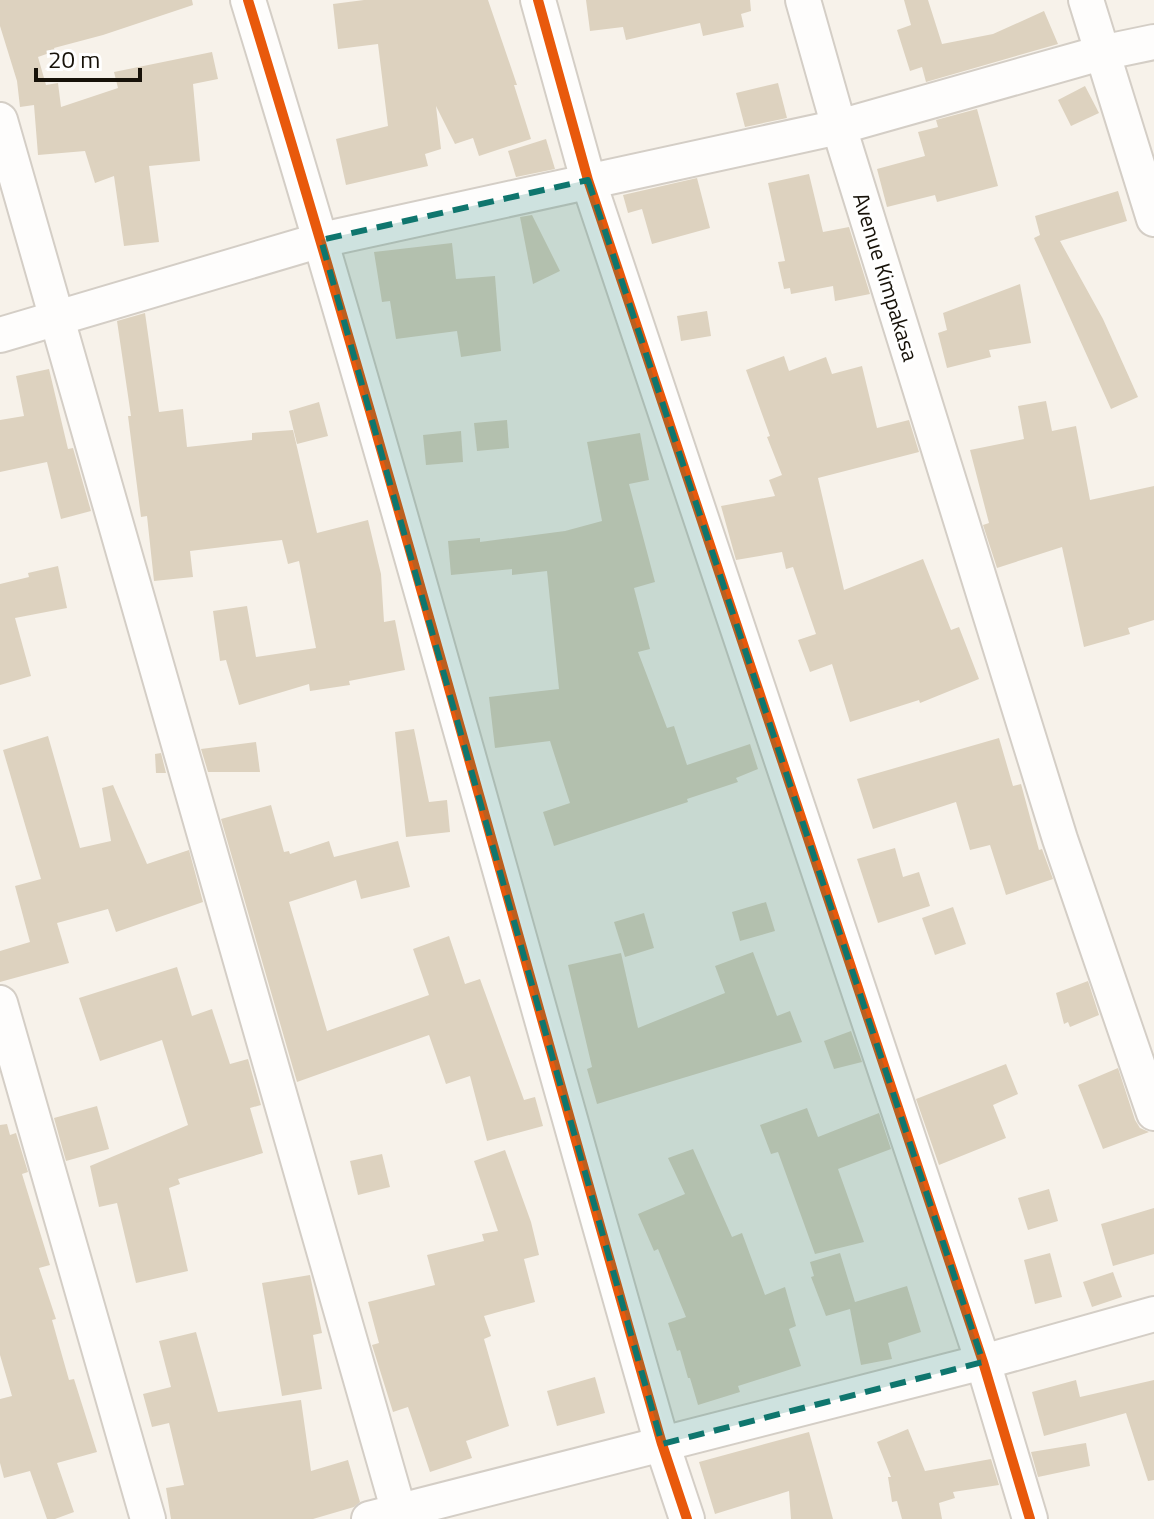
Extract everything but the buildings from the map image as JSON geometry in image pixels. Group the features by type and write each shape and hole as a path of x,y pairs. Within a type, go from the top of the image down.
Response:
{"street":[{"path":"248,0 321,240 662,1444 687,1519"},
{"path":"538,0 588,180 983,1362 1030,1519"},
{"name":"Avenue Kimpakasa","path":"803,0 839,127 1060,839 1154,1113"},
{"path":"1086,0 1154,219"},
{"path":"0,335 321,240 839,127 1101,53 1154,42"},
{"path":"0,120 390,1517 983,1362 1154,1314"},
{"path":"0,1003 148,1519"}],"highlighted area":[{"path":"588,180 983,1362 662,1444 321,240"}],"cycle path":[{"path":"248,0 407,541 662,1444 687,1519"},
{"path":"538,0 588,180 983,1362 1030,1519"}]}
